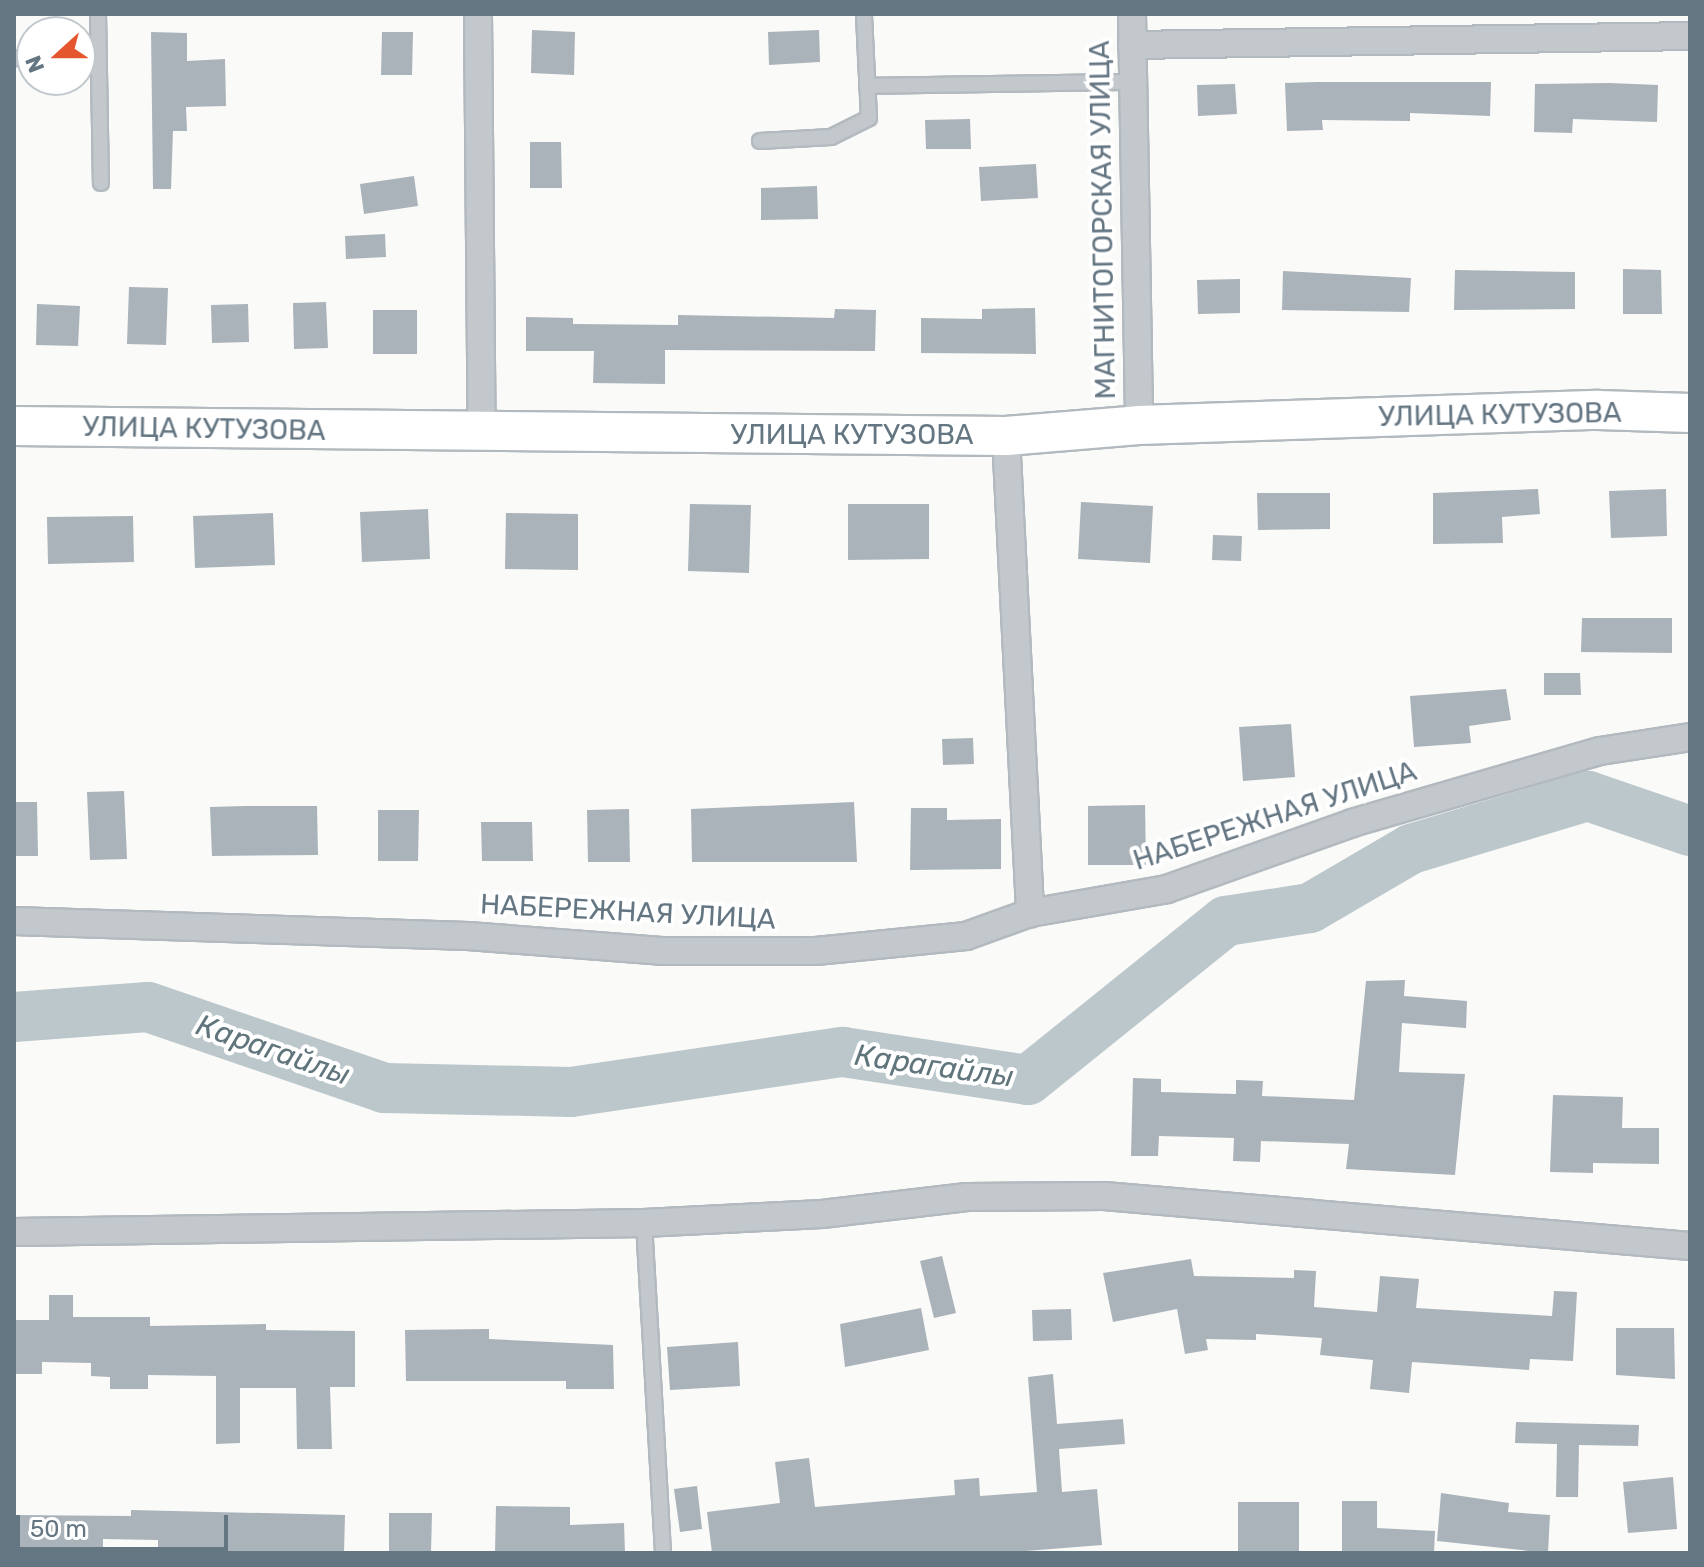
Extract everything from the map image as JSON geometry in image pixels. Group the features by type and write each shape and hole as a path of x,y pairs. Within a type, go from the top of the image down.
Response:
{"main road":[{"name":"УЛИЦА КУТУЗОВА","path":"14,426 1006,436 1139,425 1598,410 1690,413"}],"street":[{"path":"478,14 482,433"},
{"name":"МАГНИТОГОРСКАЯ УЛИЦА","path":"1132,14 1139,425"},
{"path":"1132,45 1690,36"},
{"path":"1006,436 1030,913"},
{"name":"НАБЕРЕЖНАЯ УЛИЦА","path":"14,921 468,936 661,951 816,951 966,936 1030,913 1167,889 1396,810 1600,751 1690,737"},
{"path":"14,1232 644,1223 822,1214 967,1197 1104,1196 1690,1246"}],"lane":[{"path":"98,14 101,183"},
{"path":"760,141 831,137 869,118 864,14"},
{"path":"867,86 1132,82"},
{"path":"644,1223 663,1553"}],"building":[{"path":"532,30 575,32 574,75 531,73"},
{"path":"819,30 820,62 769,65 768,32"},
{"path":"151,32 187,33 187,61 225,59 226,106 186,107 187,131 173,131 171,189 153,189"},
{"path":"382,32 413,32 412,75 381,75"},
{"path":"1491,82 1490,116 1410,113 1410,121 1322,120 1323,130 1287,131 1285,83"},
{"path":"1235,84 1237,114 1198,116 1197,85"},
{"path":"1535,84 1658,85 1657,122 1573,119 1572,133 1534,132"},
{"path":"970,119 971,149 926,149 925,120"},
{"path":"530,142 561,142 562,188 530,188"},
{"path":"1036,164 1038,198 981,201 979,167"},
{"path":"414,176 418,206 364,214 360,184"},
{"path":"817,186 818,219 761,220 761,188"},
{"path":"385,234 386,257 346,259 345,236"},
{"path":"1623,269 1661,270 1662,314 1623,314"},
{"path":"1455,270 1575,272 1575,309 1454,310"},
{"path":"1283,271 1411,278 1409,312 1282,310"},
{"path":"1240,279 1240,313 1198,314 1197,280"},
{"path":"129,287 168,288 166,345 127,344"},
{"path":"326,302 328,348 294,349 293,303"},
{"path":"37,304 80,306 78,346 36,345"},
{"path":"248,304 249,342 212,343 211,305"},
{"path":"1035,308 1036,354 921,353 921,318 982,319 982,309"},
{"path":"835,309 876,310 875,351 665,350 665,384 593,383 594,351 526,351 526,317 573,318 573,324 678,325 678,315 834,318"},
{"path":"373,310 417,310 417,354 373,354"},
{"path":"1538,489 1540,514 1502,517 1503,543 1433,544 1433,493"},
{"path":"1666,489 1667,536 1611,538 1609,491"},
{"path":"1257,493 1330,493 1330,529 1258,530"},
{"path":"1081,502 1153,506 1150,563 1078,559"},
{"path":"690,504 751,505 749,573 688,571"},
{"path":"848,504 929,504 929,559 848,560"},
{"path":"428,509 430,559 362,562 360,512"},
{"path":"273,513 275,565 195,568 193,516"},
{"path":"506,513 578,514 578,570 505,569"},
{"path":"133,516 134,562 48,564 47,517"},
{"path":"1213,535 1242,536 1241,561 1212,560"},
{"path":"1582,618 1672,618 1672,653 1581,652"},
{"path":"1544,673 1580,673 1581,695 1544,695"},
{"path":"1506,689 1511,720 1469,726 1471,743 1414,747 1410,696"},
{"path":"1291,724 1295,777 1243,781 1239,727"},
{"path":"973,738 974,764 943,765 942,739"},
{"path":"124,791 127,859 90,860 87,792"},
{"path":"14,802 37,802 38,856 14,856"},
{"path":"854,802 857,862 692,862 691,809"},
{"path":"1145,805 1146,865 1088,865 1088,806"},
{"path":"317,806 318,855 212,856 210,807"},
{"path":"911,808 947,808 947,820 1001,819 1001,869 910,870"},
{"path":"629,809 630,862 588,862 587,810"},
{"path":"378,810 419,810 418,861 378,861"},
{"path":"481,822 532,822 533,861 482,861"},
{"path":"1405,980 1404,996 1467,1001 1466,1028 1402,1023 1399,1072 1465,1074 1455,1175 1346,1169 1349,1144 1261,1141 1260,1162 1233,1161 1234,1138 1159,1136 1158,1156 1131,1156 1133,1078 1161,1079 1161,1092 1236,1094 1236,1080 1263,1081 1262,1096 1354,1100 1366,981"},
{"path":"1553,1095 1623,1097 1622,1128 1659,1128 1659,1164 1593,1163 1593,1173 1550,1172"},
{"path":"942,1256 956,1313 934,1318 920,1261"},
{"path":"1191,1259 1194,1276 1294,1278 1294,1270 1316,1271 1314,1307 1377,1312 1380,1276 1419,1279 1416,1308 1552,1316 1554,1291 1577,1292 1573,1361 1530,1359 1529,1370 1412,1362 1409,1393 1370,1389 1373,1360 1320,1355 1322,1338 1256,1334 1256,1340 1206,1339 1208,1350 1185,1354 1177,1309 1113,1322 1103,1273"},
{"path":"49,1295 73,1295 73,1317 150,1317 150,1326 266,1324 266,1330 355,1331 355,1387 330,1387 332,1449 297,1449 296,1388 240,1388 240,1443 216,1444 216,1376 148,1375 148,1389 110,1389 110,1377 91,1376 91,1363 42,1362 42,1374 14,1374 14,1320 49,1320"},
{"path":"921,1308 929,1350 845,1367 840,1324"},
{"path":"1071,1309 1072,1340 1033,1341 1032,1310"},
{"path":"1616,1328 1674,1328 1675,1379 1616,1375"},
{"path":"489,1329 489,1339 613,1345 614,1389 566,1389 566,1381 406,1381 405,1330"},
{"path":"738,1342 740,1386 670,1390 667,1347"},
{"path":"1053,1374 1057,1424 1123,1419 1125,1444 1059,1449 1062,1492 1097,1489 1102,1545 1001,1553 712,1553 707,1512 780,1503 775,1462 809,1458 815,1507 955,1495 954,1480 979,1478 980,1496 1037,1492 1028,1377"},
{"path":"1516,1422 1639,1425 1638,1446 1579,1445 1578,1497 1556,1497 1557,1444 1515,1443"},
{"path":"1673,1477 1677,1529 1628,1533 1623,1482"},
{"path":"697,1486 702,1529 680,1532 674,1489"},
{"path":"1441,1493 1509,1503 1508,1512 1550,1515 1548,1553 1437,1541"},
{"path":"1342,1501 1377,1501 1377,1528 1435,1531 1434,1553 1342,1553"},
{"path":"1238,1502 1299,1502 1299,1553 1238,1553"},
{"path":"496,1506 570,1507 570,1525 624,1523 625,1553 495,1553"},
{"path":"131,1510 345,1515 344,1553 158,1553 158,1540 103,1539 103,1553 14,1552 14,1515 131,1516"},
{"path":"389,1513 432,1513 431,1553 389,1553"}],"waterway":[{"name":"Карагайлы","path":"14,1017 148,1007 384,1088 571,1092 843,1052 1028,1080 1226,921 1310,908 1411,849 1588,796 1690,831"}]}
